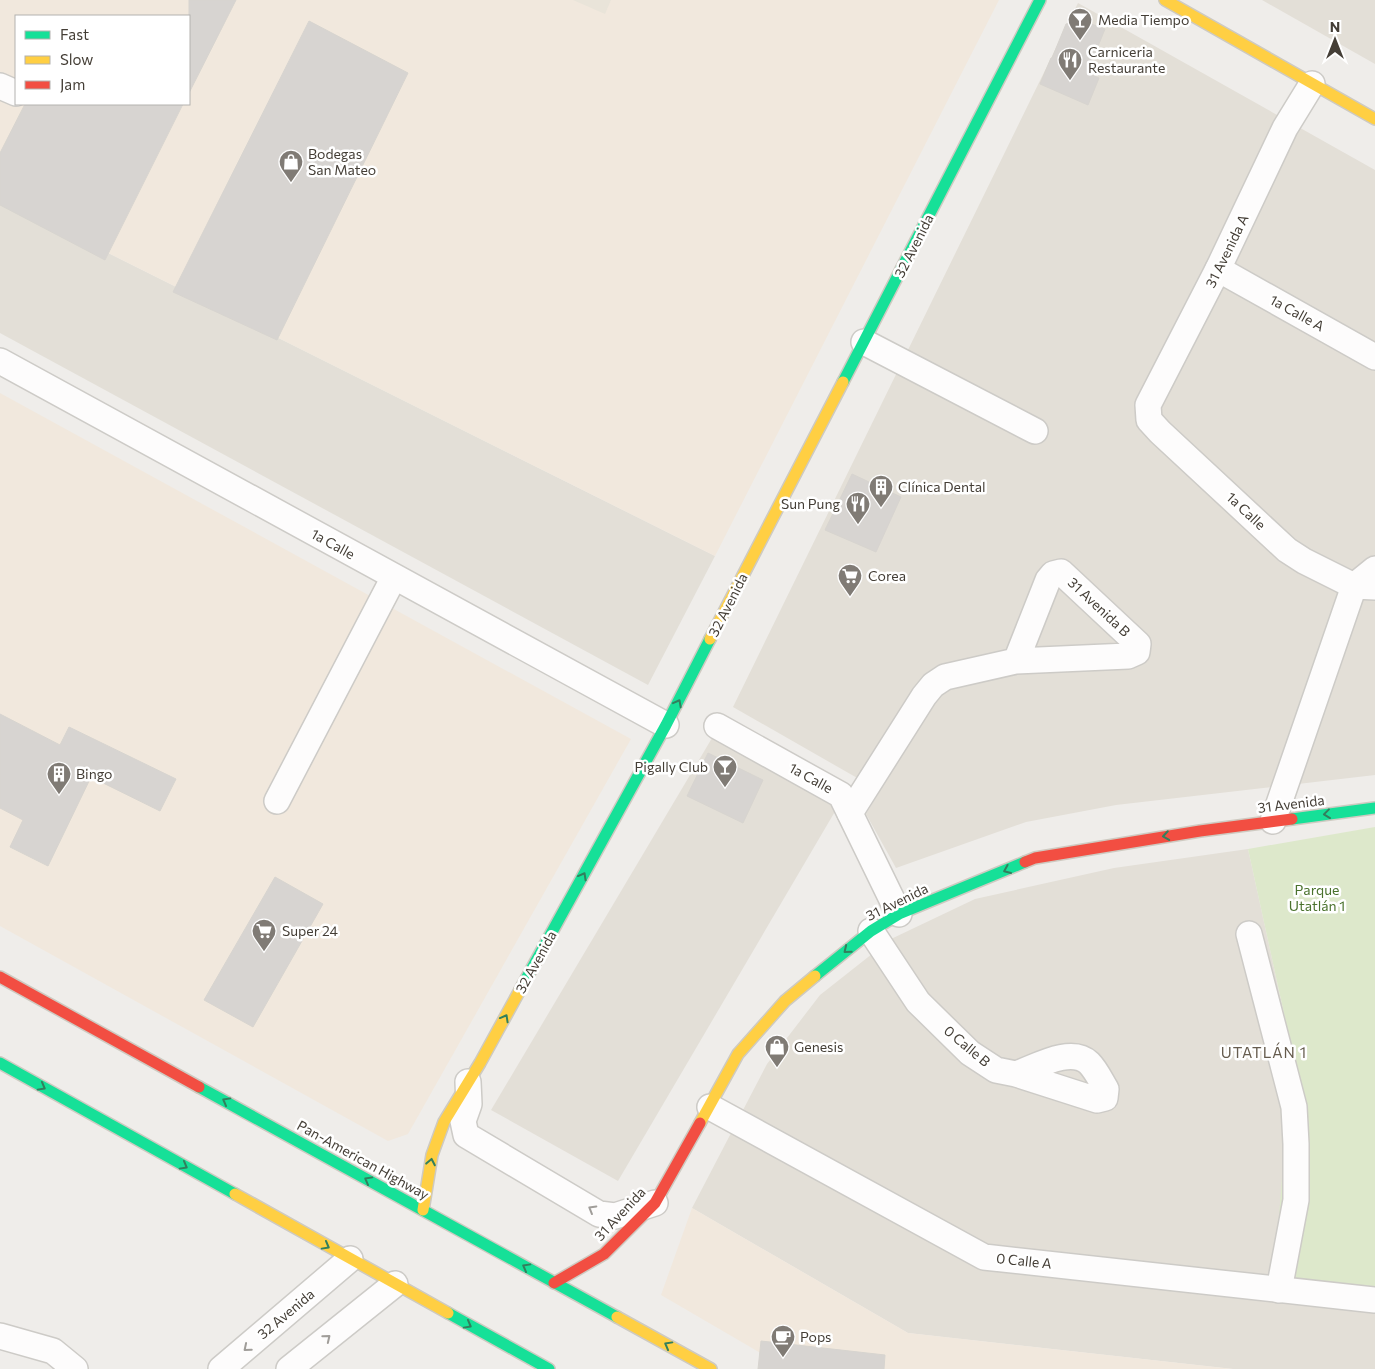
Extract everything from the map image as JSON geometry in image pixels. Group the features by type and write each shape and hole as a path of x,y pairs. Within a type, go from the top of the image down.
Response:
{"main road":[{"name":"32 Avenida","path":"423,1210 432,1155 444,1122 666,725 1040,0"},
{"path":"1165,0 1375,119"},
{"name":"31 Avenida","path":"554,1283 604,1254 655,1203 738,1054 784,1001 871,931 900,914 1035,858 1200,830 1375,808"},
{"name":"Pan-American Highway","path":"0,977 711,1369"},
{"path":"0,1063 549,1369"}],"street":[{"name":"31 Avenida A","path":"1150,420 1148,405 1218,269 1285,128 1312,84"},
{"path":"0,86 15,93"},
{"name":"1a Calle A","path":"1218,269 1375,357"},
{"path":"864,342 1035,431"},
{"name":"1a Calle","path":"0,361 666,725"},
{"name":"1a Calle","path":"1150,420 1160,432 1288,550 1304,561 1365,586"},
{"path":"1272,821 1365,586 1375,569"},
{"name":"31 Avenida B","path":"850,813 924,696 933,685 945,677 1016,661 1128,656 1137,652 1138,644 1062,572 1053,574 1048,580 1016,661"},
{"path":"277,801 394,577"},
{"name":"1a Calle","path":"717,726 841,795 900,914"},
{"name":"0 Calle B","path":"871,931 918,1002 970,1053 996,1070 1016,1074 1097,1100 1105,1098 1106,1089 1089,1063 1077,1056 1063,1056 1016,1074"},
{"path":"1250,934 1294,1107 1296,1200 1279,1290"},
{"path":"468,1082 469,1104 463,1121 466,1135 599,1214 615,1216 655,1203"},
{"name":"0 Calle A","path":"710,1107 984,1257 1375,1300"},
{"name":"32 Avenida","path":"222,1369 350,1259"},
{"path":"289,1369 395,1284"},
{"path":"0,1336 53,1351 75,1369"}],"shaded area":[{"path":"0,0 999,0 715,556 0,199"},
{"path":"573,0 611,0 605,14"},
{"path":"1262,0 1375,0 1375,64"},
{"path":"1078,3 1375,170 1375,775 1116,805 1026,822 896,868 866,814 880,791 733,707"},
{"path":"0,199 715,556 648,685 0,333"},
{"path":"0,393 631,739 408,1134 388,1141 0,926"},
{"path":"715,733 840,803 618,1181 491,1110"},
{"path":"1248,849 1292,1050 1375,1293 1375,1369 1233,1369 908,1333 692,1208 767,1064 820,995 891,939 975,899 1114,868"},
{"path":"692,1208 908,1333 1233,1369 788,1369 661,1295"}],"green space":[{"name":"Parque Utatlán 1","path":"1375,827 1375,1293 1274,1280 1292,1050 1248,849"}],"building":[{"path":"189,0 236,0 190,91 190,15"},
{"path":"1080,20 1105,29 1087,73 1099,78 1088,105 1040,84 1066,24"},
{"name":"Bodegas San Mateo","path":"309,21 408,73 277,340 173,292"},
{"path":"24,105 182,105 105,260 0,205 0,153"},
{"path":"852,474 901,497 876,552 825,530"},
{"name":"Bingo","path":"0,714 60,745 69,727 176,779 160,811 91,777 48,866 10,847 23,820 0,808"},
{"name":"Pigally Club","path":"708,753 763,780 743,823 687,796"},
{"name":"Super 24","path":"275,877 323,904 253,1027 204,1000"},
{"path":"761,1341 885,1355 884,1369 758,1369"}],"traffic: fast":[{"path":"843,382 1040,0"},
{"path":"520,990 666,725 710,639"},
{"path":"1292,819 1375,808"},
{"path":"815,976 871,931 899,914 1025,862"},
{"path":"0,1063 235,1194"},
{"path":"199,1087 617,1317"},
{"path":"448,1313 549,1369"}],"traffic: slow":[{"path":"1165,0 1375,119"},
{"path":"710,639 843,382"},
{"path":"700,1123 738,1054 785,1001 815,976"},
{"path":"423,1210 432,1155 444,1122 480,1063 520,990"},
{"path":"235,1194 448,1313"},
{"path":"617,1317 711,1369"}],"traffic: jam":[{"path":"1025,862 1035,858 1200,831 1292,819"},
{"path":"0,977 199,1087"},
{"path":"554,1283 604,1254 655,1203 700,1123"}],"place":[{"name":"Media Tiempo","path":"1080,41"},
{"name":"Carniceria Restaurante","path":"1070,81"},
{"name":"Bodegas San Mateo","path":"291,183"},
{"name":"Clínica Dental","path":"881,508"},
{"name":"Sun Pung","path":"858,525"},
{"name":"Corea","path":"850,597"},
{"name":"Pigally Club","path":"725,788"},
{"name":"Bingo","path":"59,795"},
{"name":"Super 24","path":"264,952"},
{"name":"Genesis","path":"777,1068"},
{"name":"Pops","path":"783,1358"}],"district":[{"name":"UTATLÁN 1","path":"1264,1053"}]}
